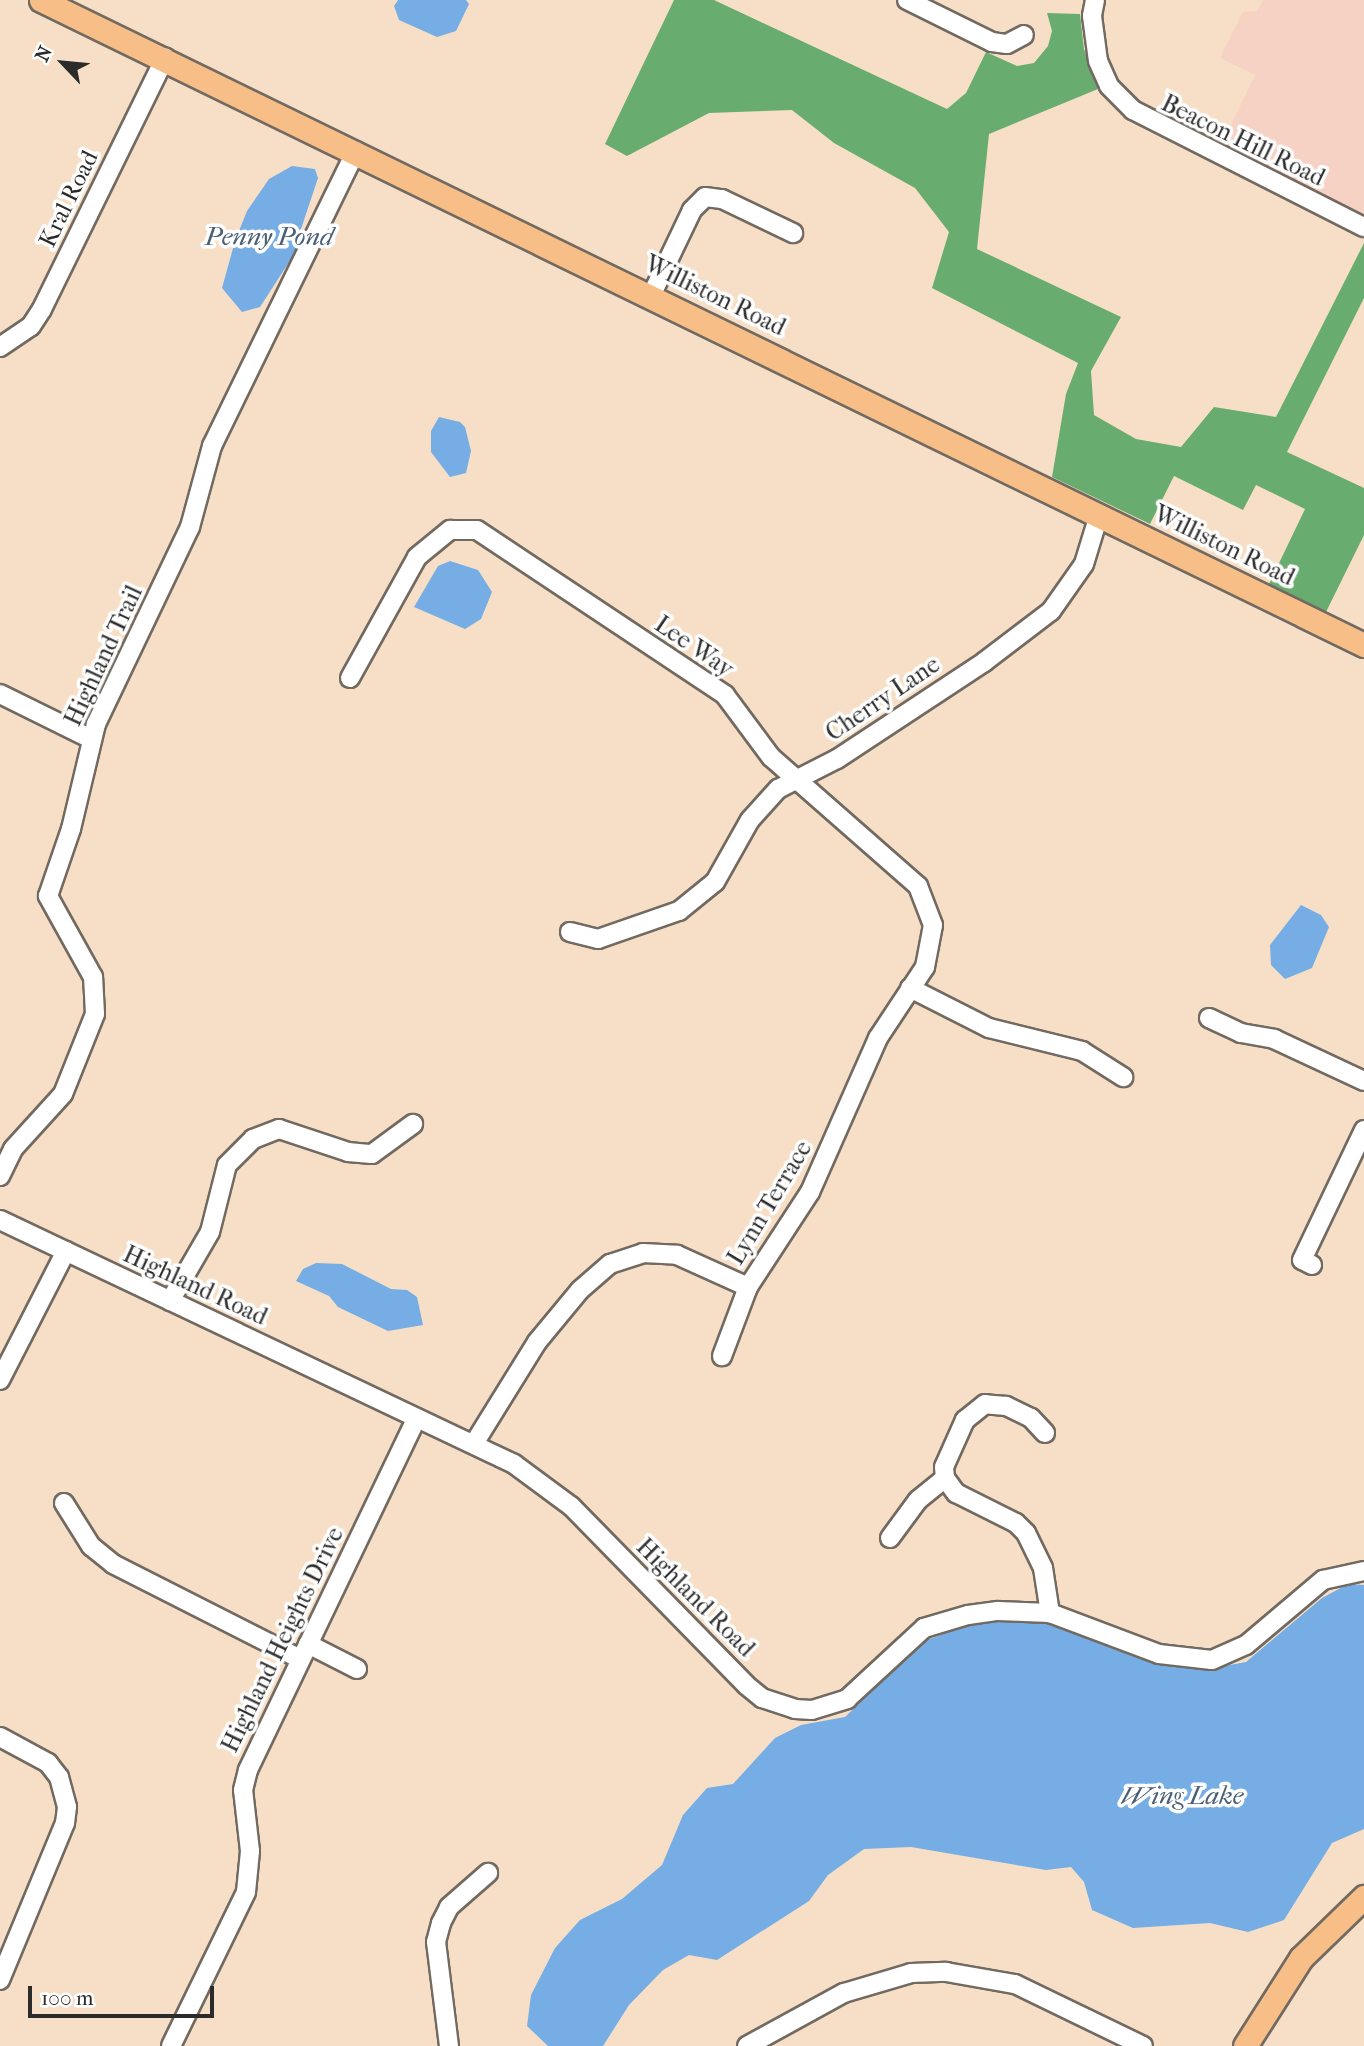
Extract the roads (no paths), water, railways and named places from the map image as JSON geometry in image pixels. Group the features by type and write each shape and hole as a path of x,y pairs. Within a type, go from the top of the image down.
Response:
{"main road":[{"name":"Williston Road","path":"41,0 652,294 1364,645"},
{"path":"1245,2046 1301,1958 1364,1897"}],"street":[{"path":"907,0 992,43 1007,44 1024,35"},
{"name":"Beacon Hill Road","path":"1095,0 1092,16 1098,61 1109,86 1147,121 1364,228"},
{"name":"Kral Road","path":"0,347 32,326 42,309 165,58"},
{"name":"Highland Trail","path":"0,1175 13,1149 63,1094 95,1014 93,977 48,896 71,830 92,739 190,527 212,446 356,151"},
{"path":"652,294 692,210 705,197 722,199 793,233"},
{"name":"Cherry Lane","path":"570,932 598,939 679,911 726,868 761,807 798,778 836,760 1029,630 1069,589 1084,564 1099,515"},
{"name":"Lee Way","path":"350,678 417,557 450,530 477,530 703,678 725,695 771,757 904,870 929,905 932,947 925,967 878,1038"},
{"path":"0,694 92,739"},
{"path":"910,988 989,1028 1082,1051 1123,1077"},
{"path":"1209,1018 1241,1033 1275,1039 1364,1082"},
{"name":"Lynn Terrace","path":"722,1356 748,1287 810,1192 878,1038"},
{"path":"170,1301 210,1232 227,1165 253,1139 279,1129 348,1152 372,1154 412,1124"},
{"path":"1312,1265 1302,1260 1364,1130"},
{"name":"Highland Road","path":"0,1220 417,1418 475,1442 514,1464 571,1506 746,1685 777,1704 812,1710 847,1699 910,1638 938,1622 998,1611 1050,1613 1159,1654 1212,1660 1246,1645 1323,1580 1364,1572"},
{"path":"0,1380 66,1251"},
{"path":"475,1442 545,1332 580,1290 610,1264 643,1253 677,1255 748,1287"},
{"path":"1045,1433 1031,1418 1006,1406 985,1404 965,1420 945,1460 945,1478 956,1493 1016,1523 1026,1533 1039,1555 1050,1613"},
{"name":"Highland Heights Drive","path":"171,2046 246,1892 250,1851 243,1790 248,1770 417,1418"},
{"path":"890,1538 918,1500 945,1478"},
{"path":"64,1503 91,1546 113,1564 304,1652 357,1670"},
{"path":"0,1737 48,1763 59,1777 67,1807 65,1824 2,1969"},
{"path":"449,2046 436,1942 440,1923 449,1907 488,1873"},
{"path":"747,2046 844,1993 911,1973 946,1972 1015,1984 1143,2046"}],"water":[{"path":"398,0 466,0 469,4 456,31 437,37 399,20 394,6"},
{"name":"Penny Pond","path":"292,166 315,169 318,178 300,232 302,242 260,307 242,312 222,288 235,241 247,211 269,179"},
{"path":"439,417 460,422 465,427 471,451 466,473 450,477 431,452 431,431"},
{"path":"450,561 478,570 492,592 481,619 465,629 414,607 438,566"},
{"path":"1301,905 1321,915 1329,927 1312,968 1285,979 1271,965 1270,945"},
{"path":"316,1263 342,1264 391,1289 407,1290 417,1297 423,1325 388,1331 338,1307 329,1296 296,1281 303,1269"},
{"name":"Wing Lake","path":"1348,1584 1364,1585 1364,1829 1332,1843 1284,1920 1248,1932 1210,1923 1133,1928 1092,1910 1084,1882 1071,1867 1046,1870 911,1847 864,1849 828,1875 809,1901 717,1960 689,1955 663,1970 629,2005 603,2046 548,2046 527,2026 531,1995 555,1948 580,1920 622,1899 662,1865 683,1815 707,1788 733,1784 775,1738 801,1725 845,1717 924,1641 971,1624 1010,1619 1046,1622 1091,1634 1167,1663 1203,1670 1246,1662 1322,1598"}]}
